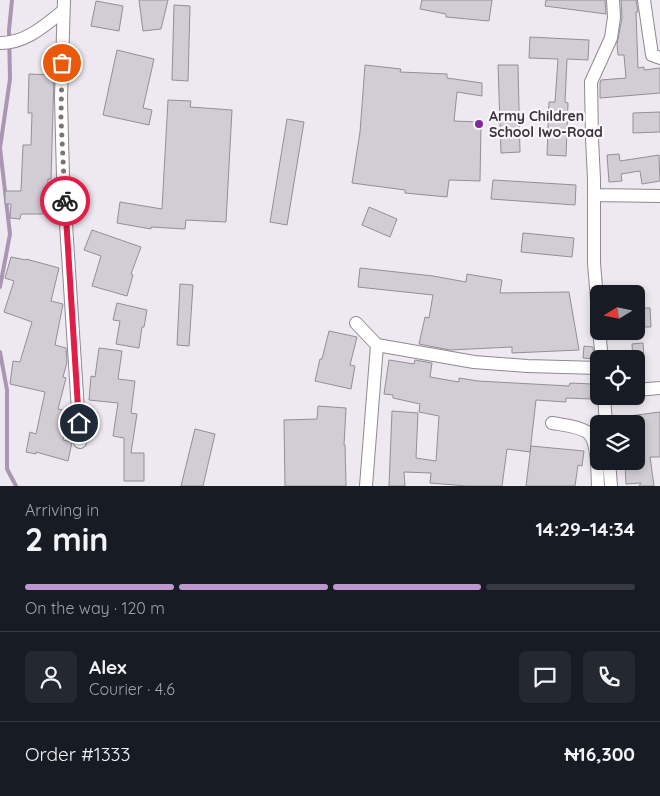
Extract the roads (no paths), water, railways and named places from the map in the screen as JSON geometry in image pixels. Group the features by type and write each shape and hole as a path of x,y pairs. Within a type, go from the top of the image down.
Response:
{"street":[{"path":"596,285 591,120 592,82 610,38 614,17 613,0"},
{"path":"644,0 652,55 660,58"},
{"path":"6,43 30,36 64,6"},
{"path":"64,6 61,98 63,177 80,442"},
{"path":"594,195 660,196"},
{"path":"356,323 377,346 474,362 590,368"},
{"path":"366,486 377,346"},
{"path":"645,389 660,388"},
{"path":"552,423 579,428 588,432 595,441 598,486"},
{"path":"610,470 611,486"}],"waterway":[{"path":"0,287 10,234 0,148 10,79 9,30 12,0"},
{"path":"0,352 7,390 7,469 16,486"}],"place":[{"name":"Army Children School Iwo-Road","path":"479,124"}]}
